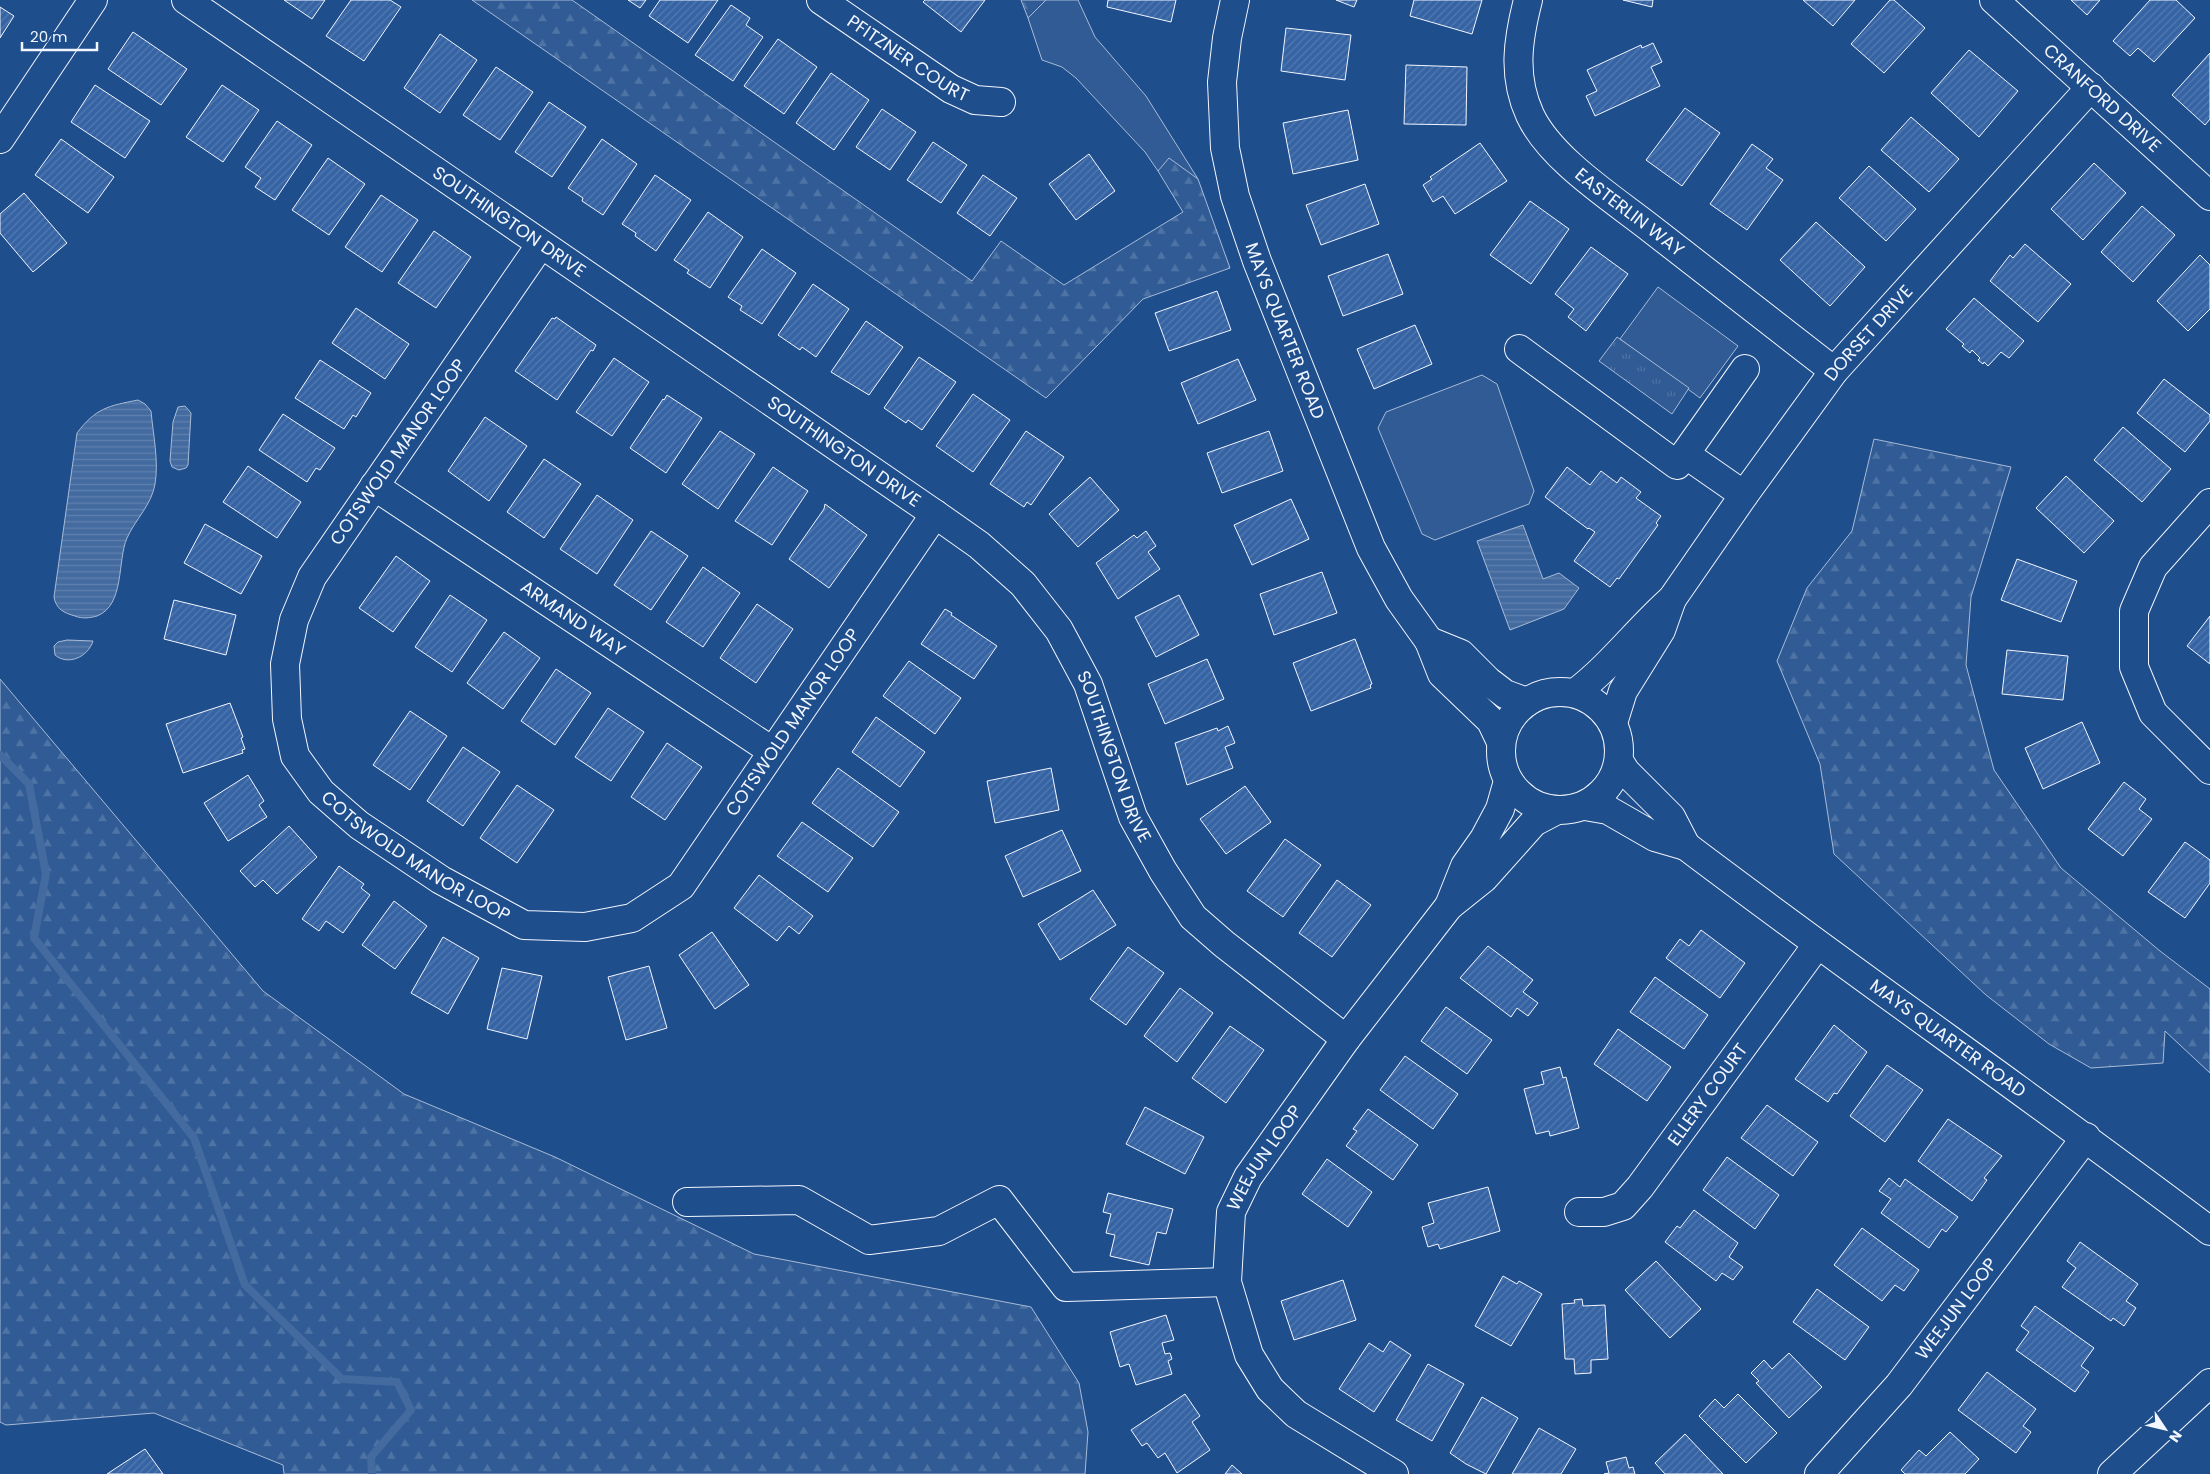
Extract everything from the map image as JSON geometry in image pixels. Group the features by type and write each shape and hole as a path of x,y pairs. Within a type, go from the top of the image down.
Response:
{"street":[{"path":"0,139 93,0"},
{"name":"SOUTHINGTON DRIVE","path":"186,0 935,514 979,545 1023,584 1059,630 1088,684 1133,817 1163,871 1194,917 1224,944 1346,1039"},
{"name":"PFITZNER COURT","path":"820,0 951,89 975,100 1001,102"},
{"name":"MAYS QUARTER ROAD","path":"1235,0 1227,38 1222,82 1225,148 1234,196 1257,261 1372,548 1399,599 1429,641 1442,674 1491,722 1501,742"},
{"name":"EASTERLIN WAY","path":"1528,0 1517,56 1521,90 1530,115 1544,139 1590,181 1834,371"},
{"name":"CRANFORD DRIVE","path":"1994,0 2210,196"},
{"name":"DORSET DRIVE","path":"1574,693 1597,676 1648,620 1672,599 1744,495 1834,371 2091,86"},
{"name":"COTSWOLD MANOR LOOP","path":"541,244 312,576 294,620 285,664 287,719 295,756 321,792 359,825 406,858 477,901 524,926 585,927 632,918 681,886 935,514"},
{"path":"1519,349 1677,465 1745,369"},
{"path":"1685,454 1744,495"},
{"name":"ARMAND WAY","path":"374,486 772,751"},
{"path":"2210,503 2153,567 2134,611 2134,667 2152,714 2210,770"},
{"name":"DORSET DRIVE","path":"1613,723 1623,691 1661,630 1672,599"},
{"path":"1429,641 1461,654 1488,681 1505,694 1527,702"},
{"name":"MAYS QUARTER ROAD","path":"1558,691 1574,693 1590,699 1603,709 1613,723 1619,741 1620,761 1613,780 1601,795 1585,806 1555,811 1540,808 1528,802 1516,792 1508,781 1500,756 1501,742 1506,726 1515,713 1527,702 1542,695 1558,691"},
{"name":"MAYS QUARTER ROAD","path":"1620,761 1626,772 1671,817 1686,846"},
{"name":"WEEJUN LOOP","path":"1449,906 1465,866 1484,838 1500,809 1508,781"},
{"name":"MAYS QUARTER ROAD","path":"1585,806 1608,810 1655,837 1686,846 1817,945 2086,1138 2210,1231"},
{"name":"WEEJUN LOOP","path":"1394,1474 1296,1414 1270,1388 1249,1355 1227,1282 1231,1212 1248,1177 1346,1039 1449,906 1484,878 1534,822 1555,811"},
{"name":"ELLERY COURT","path":"1579,1212 1604,1212 1623,1206 1640,1188 1817,945"},
{"name":"WEEJUN LOOP","path":"1819,1474 1899,1385 2086,1138"},
{"path":"687,1202 799,1200 869,1240 939,1231 998,1200 1066,1287 1227,1282"},
{"path":"2112,1474 2210,1383"}],"shaded area":[{"path":"1046,0 1078,0 1095,37 1146,96 1198,179 1171,165 1158,171 1145,152 1076,78 1062,67 1042,60 1028,18"},
{"path":"1658,287 1738,346 1700,398 1620,339"},
{"path":"1482,375 1497,384 1534,491 1529,504 1435,540 1422,534 1378,428 1386,412"},
{"path":"138,400 151,411 156,466 155,484 147,505 127,538 119,582 112,602 106,610 97,616 78,617 61,610 54,597 77,433 90,418 103,409"},
{"path":"185,406 191,413 188,465 186,468 179,470 172,467 170,461 173,422 178,407"},
{"path":"1523,525 1543,579 1559,573 1579,588 1564,609 1510,630 1477,541"},
{"path":"67,640 93,641 82,655 66,660 55,655 54,646 58,642"}],"green space":[{"path":"472,0 572,0 972,281 1001,241 1064,285 1183,212 1158,171 1169,158 1198,179 1230,268 1143,299 1046,398"},
{"path":"1021,0 1046,0 1028,18"},
{"path":"1617,337 1689,388 1672,414 1599,361"},
{"path":"1874,439 2011,467 1971,597 1966,665 1994,770 2061,868 2160,951 2210,989 2210,1073 2165,1031 2163,1063 2091,1068 2049,1044 1986,995 1834,854 1820,764 1777,661 1807,588 1852,531"},
{"path":"0,679 263,991 404,1094 555,1157 754,1254 1031,1307 1079,1383 1088,1432 1085,1474 284,1474 283,1465 154,1413 6,1425 0,1422"}],"building":[{"path":"284,0 325,0 312,19"},
{"path":"351,0 390,0 401,7 364,61 326,36"},
{"path":"628,0 646,0 640,8"},
{"path":"660,0 718,0 688,43 649,16"},
{"path":"925,0 985,0 961,32 923,2"},
{"path":"1108,0 1176,0 1171,22 1107,7"},
{"path":"1336,0 1357,0 1354,7"},
{"path":"1414,0 1482,0 1472,34 1410,16"},
{"path":"1623,0 1653,0 1652,7"},
{"path":"1803,0 1855,0 1833,26"},
{"path":"1890,0 1894,0 1925,28 1884,73 1851,44"},
{"path":"2071,0 2100,0 2087,15"},
{"path":"2150,0 2176,0 2195,18 2154,62 2138,48 2130,56 2113,41"},
{"path":"731,5 750,18 746,25 763,37 733,81 695,55"},
{"path":"0,7 14,16 0,38"},
{"path":"1286,28 1351,35 1345,80 1281,71"},
{"path":"133,32 187,69 161,105 108,69"},
{"path":"440,34 477,60 440,113 404,88"},
{"path":"778,39 817,67 784,114 744,86"},
{"path":"1653,43 1662,62 1651,67 1660,86 1595,116 1586,96 1597,91 1587,70 1641,45 1642,48"},
{"path":"1969,50 2018,91 1979,137 1931,93"},
{"path":"2210,53 2210,119 2205,125 2172,95"},
{"path":"1406,65 1467,67 1466,125 1404,124"},
{"path":"496,67 533,92 500,140 463,115"},
{"path":"831,73 869,100 834,150 796,123"},
{"path":"95,85 150,121 125,158 71,122"},
{"path":"222,85 259,110 223,162 186,137"},
{"path":"549,102 586,127 552,177 515,152"},
{"path":"1685,108 1720,133 1682,186 1646,160"},
{"path":"882,109 916,132 890,170 856,147"},
{"path":"1348,110 1358,160 1293,174 1283,123"},
{"path":"1911,117 1959,159 1929,192 1881,150"},
{"path":"277,121 312,145 275,200 255,187 261,178 245,167"},
{"path":"61,139 114,177 88,213 35,175"},
{"path":"602,139 637,164 603,215 582,201 583,198 568,188"},
{"path":"933,142 967,165 941,203 907,180"},
{"path":"1480,143 1507,181 1455,214 1443,196 1433,202 1423,185 1432,179 1430,177"},
{"path":"1752,144 1773,159 1766,168 1783,180 1747,230 1710,204"},
{"path":"1089,154 1115,191 1076,220 1049,184"},
{"path":"328,158 365,184 329,235 292,210"},
{"path":"2094,163 2126,193 2083,240 2051,209"},
{"path":"1869,166 1916,209 1886,241 1839,198"},
{"path":"655,175 691,200 656,251 635,236 636,233 622,224"},
{"path":"983,175 1017,198 990,236 957,213"},
{"path":"1365,184 1379,224 1321,245 1306,205"},
{"path":"24,193 67,243 33,272 0,233 0,214"},
{"path":"381,195 418,220 382,272 345,247"},
{"path":"1530,201 1569,229 1531,284 1490,255"},
{"path":"2142,206 2175,235 2133,282 2101,252"},
{"path":"708,212 743,237 710,288 687,273 689,270 674,260"},
{"path":"1816,222 1865,267 1830,306 1780,260"},
{"path":"434,231 471,257 436,308 398,283"},
{"path":"2025,244 2071,284 2038,322 1990,281 2010,255 2013,258"},
{"path":"1591,247 1628,274 1586,331 1568,317 1574,309 1555,294"},
{"path":"762,249 796,273 762,324 740,310 742,306 728,297"},
{"path":"1388,254 1403,294 1343,316 1328,276"},
{"path":"2200,255 2210,265 2210,309 2188,331 2157,301"},
{"path":"813,284 849,309 816,357 802,347 800,350 778,335"},
{"path":"1217,291 1231,330 1169,351 1155,313"},
{"path":"1974,298 2024,341 2009,358 2001,352 1988,366 1984,362 1983,364 1972,350 1970,353 1962,346 1964,344 1946,329"},
{"path":"356,308 409,344 385,379 332,343"},
{"path":"556,317 596,345 557,400 515,371 552,318 555,319"},
{"path":"866,321 903,347 869,395 831,372"},
{"path":"1415,325 1432,364 1374,389 1357,349"},
{"path":"919,357 956,382 922,430 908,420 906,423 884,408"},
{"path":"614,358 649,382 612,436 576,412"},
{"path":"1238,359 1256,400 1198,424 1181,383"},
{"path":"320,360 371,393 356,417 353,415 344,429 295,398"},
{"path":"2164,379 2210,415 2210,421 2185,452 2137,413"},
{"path":"973,394 1010,420 973,472 936,446"},
{"path":"667,395 702,418 666,473 630,448"},
{"path":"283,414 335,448 320,470 316,468 307,482 259,450"},
{"path":"485,417 527,446 489,501 448,471"},
{"path":"2123,427 2171,469 2142,502 2094,460"},
{"path":"720,431 755,454 718,509 682,484"},
{"path":"1026,431 1064,457 1031,505 1027,502 1024,507 990,484"},
{"path":"1269,431 1283,471 1222,493 1207,453"},
{"path":"544,459 581,484 544,538 507,512"},
{"path":"248,466 301,502 277,538 223,502"},
{"path":"773,467 808,491 772,545 735,521"},
{"path":"1567,467 1590,485 1601,471 1617,483 1621,477 1641,492 1636,498 1661,516 1656,523 1658,525 1619,579 1617,578 1610,587 1574,561 1595,532 1588,529 1545,497"},
{"path":"2066,476 2114,521 2084,553 2036,508"},
{"path":"1090,477 1119,510 1078,547 1049,514"},
{"path":"597,495 633,520 597,574 560,549"},
{"path":"1291,499 1309,539 1252,565 1234,525"},
{"path":"825,504 867,535 829,588 789,559 824,509"},
{"path":"205,524 262,556 241,594 184,563"},
{"path":"651,531 688,556 651,610 614,585"},
{"path":"1146,531 1156,546 1148,552 1160,569 1118,599 1096,563 1134,535 1137,538"},
{"path":"396,556 430,581 393,632 359,608"},
{"path":"2017,559 2077,581 2061,622 2001,600"},
{"path":"703,567 740,593 703,647 666,622"},
{"path":"1322,572 1337,613 1274,635 1260,594"},
{"path":"450,595 487,620 452,672 415,647"},
{"path":"1179,595 1199,635 1156,657 1135,617"},
{"path":"174,600 236,615 226,655 164,639"},
{"path":"757,604 793,629 756,683 720,658"},
{"path":"945,609 997,646 974,679 921,644"},
{"path":"2210,616 2210,664 2187,646"},
{"path":"504,632 540,658 503,709 467,683"},
{"path":"1355,639 1372,684 1370,685 1371,688 1311,711 1293,663"},
{"path":"2007,650 2068,656 2063,700 2002,694"},
{"path":"1207,659 1224,699 1165,724 1148,684"},
{"path":"909,661 961,698 935,734 883,696"},
{"path":"556,669 591,693 555,745 521,721"},
{"path":"230,703 243,737 241,738 245,749 242,750 243,753 183,773 166,724"},
{"path":"608,708 644,732 611,781 575,757"},
{"path":"410,711 447,736 410,790 373,765"},
{"path":"876,717 925,752 900,787 852,752"},
{"path":"2082,722 2100,763 2043,789 2025,748"},
{"path":"1228,726 1235,743 1225,747 1233,768 1187,785 1175,743 1217,728 1218,731"},
{"path":"667,743 702,767 665,820 631,797"},
{"path":"463,747 500,772 463,826 427,801"},
{"path":"838,768 899,812 873,847 812,803"},
{"path":"1051,768 1059,810 995,823 987,781"},
{"path":"248,775 264,801 259,805 267,817 228,841 204,803"},
{"path":"2124,782 2146,799 2139,809 2152,819 2123,856 2088,829"},
{"path":"517,785 554,810 517,863 480,838"},
{"path":"1245,786 1271,822 1226,854 1200,819"},
{"path":"802,822 853,858 828,892 777,856"},
{"path":"289,826 317,857 277,894 263,880 255,887 240,871"},
{"path":"1062,830 1081,871 1023,897 1005,856"},
{"path":"1285,839 1321,865 1283,917 1247,891"},
{"path":"2185,842 2210,860 2210,883 2185,918 2148,892"},
{"path":"339,866 364,884 361,888 370,895 343,933 326,921 319,931 302,919"},
{"path":"759,875 813,916 799,934 789,926 777,941 734,908"},
{"path":"1337,880 1371,905 1332,957 1299,933"},
{"path":"1093,890 1116,925 1060,960 1038,924"},
{"path":"394,901 427,926 395,969 362,945"},
{"path":"1701,930 1745,963 1720,998 1666,958 1680,939 1689,946"},
{"path":"712,932 749,985 715,1009 679,955"},
{"path":"443,937 479,958 448,1014 411,993"},
{"path":"1488,946 1533,980 1523,992 1538,1003 1528,1016 1517,1008 1511,1017 1460,978"},
{"path":"1128,947 1164,973 1126,1025 1090,999"},
{"path":"649,966 667,1028 626,1040 608,977"},
{"path":"502,968 542,976 527,1039 487,1029"},
{"path":"1655,977 1708,1015 1684,1049 1630,1012"},
{"path":"1180,988 1213,1013 1177,1062 1144,1036"},
{"path":"1446,1007 1492,1040 1467,1074 1421,1041"},
{"path":"1834,1025 1867,1052 1837,1094 1834,1093 1828,1102 1795,1079"},
{"path":"1230,1026 1264,1050 1226,1103 1192,1078"},
{"path":"1618,1029 1671,1067 1647,1101 1594,1064"},
{"path":"1405,1056 1458,1094 1433,1129 1380,1090"},
{"path":"1887,1065 1923,1090 1885,1142 1850,1116"},
{"path":"1560,1067 1563,1078 1566,1077 1579,1128 1550,1136 1549,1131 1536,1134 1524,1089 1544,1084 1541,1072"},
{"path":"1767,1105 1818,1142 1793,1176 1741,1138"},
{"path":"1145,1107 1204,1137 1185,1174 1126,1144"},
{"path":"1368,1109 1418,1145 1393,1180 1346,1146 1357,1131 1353,1129"},
{"path":"1948,1119 2002,1156 1984,1178 1987,1180 1972,1201 1918,1161"},
{"path":"1727,1157 1779,1195 1755,1229 1703,1190"},
{"path":"1327,1159 1372,1192 1348,1227 1302,1194"},
{"path":"1889,1178 1900,1187 1905,1179 1958,1217 1946,1232 1942,1229 1929,1248 1881,1213 1891,1199 1879,1191"},
{"path":"1488,1187 1500,1231 1440,1249 1438,1244 1428,1247 1422,1227 1434,1223 1428,1203"},
{"path":"1108,1193 1173,1209 1166,1234 1157,1232 1149,1265 1110,1256 1115,1235 1106,1233 1111,1214 1103,1212"},
{"path":"1694,1210 1738,1243 1729,1257 1743,1267 1733,1280 1722,1273 1716,1281 1665,1242 1677,1226 1680,1228"},
{"path":"1862,1228 1919,1270 1904,1291 1895,1285 1882,1301 1834,1265"},
{"path":"2080,1242 2138,1284 2126,1301 2136,1308 2124,1326 2113,1318 2111,1321 2062,1287 2076,1268 2067,1261"},
{"path":"1656,1261 1701,1309 1670,1338 1625,1290"},
{"path":"1503,1276 1517,1284 1519,1281 1542,1294 1511,1346 1475,1326"},
{"path":"1343,1280 1356,1320 1294,1340 1281,1301"},
{"path":"1817,1289 1869,1327 1845,1360 1793,1322"},
{"path":"1582,1299 1583,1306 1605,1305 1608,1359 1591,1360 1591,1373 1575,1374 1574,1359 1565,1359 1562,1304 1575,1303 1574,1300"},
{"path":"2035,1306 2094,1348 2081,1366 2089,1372 2075,1392 2016,1350 2029,1332 2021,1326"},
{"path":"1166,1315 1174,1340 1162,1343 1165,1354 1170,1353 1172,1359 1168,1361 1172,1374 1136,1385 1129,1364 1120,1367 1110,1332"},
{"path":"1390,1341 1411,1355 1374,1412 1339,1389 1369,1343 1383,1352"},
{"path":"1789,1353 1822,1387 1789,1418 1756,1383 1759,1381 1751,1373 1764,1360 1772,1369"},
{"path":"1428,1364 1464,1384 1432,1441 1396,1420"},
{"path":"1987,1372 2036,1409 2023,1426 2031,1432 2016,1453 1958,1410"},
{"path":"1185,1394 1200,1416 1192,1422 1210,1450 1177,1473 1165,1453 1158,1458 1147,1443 1142,1446 1131,1430"},
{"path":"1738,1394 1777,1433 1746,1463 1699,1416 1715,1399 1724,1408"},
{"path":"1482,1397 1518,1418 1486,1474 1450,1453"},
{"path":"1539,1428 1576,1449 1561,1474 1512,1474"},
{"path":"1950,1432 1979,1459 1965,1474 1905,1474 1901,1470 1919,1450 1926,1456"},
{"path":"1685,1434 1723,1474 1665,1474 1655,1463"},
{"path":"145,1449 163,1474 107,1474"},
{"path":"1626,1457 1629,1468 1633,1467 1635,1474 1604,1474 1609,1473 1606,1462"},
{"path":"1232,1465 1242,1474 1225,1474"}],"waterway":[{"path":"0,755 29,784 46,874 34,938 194,1138 245,1285 342,1379 397,1382 411,1410 371,1457 372,1474"}]}
